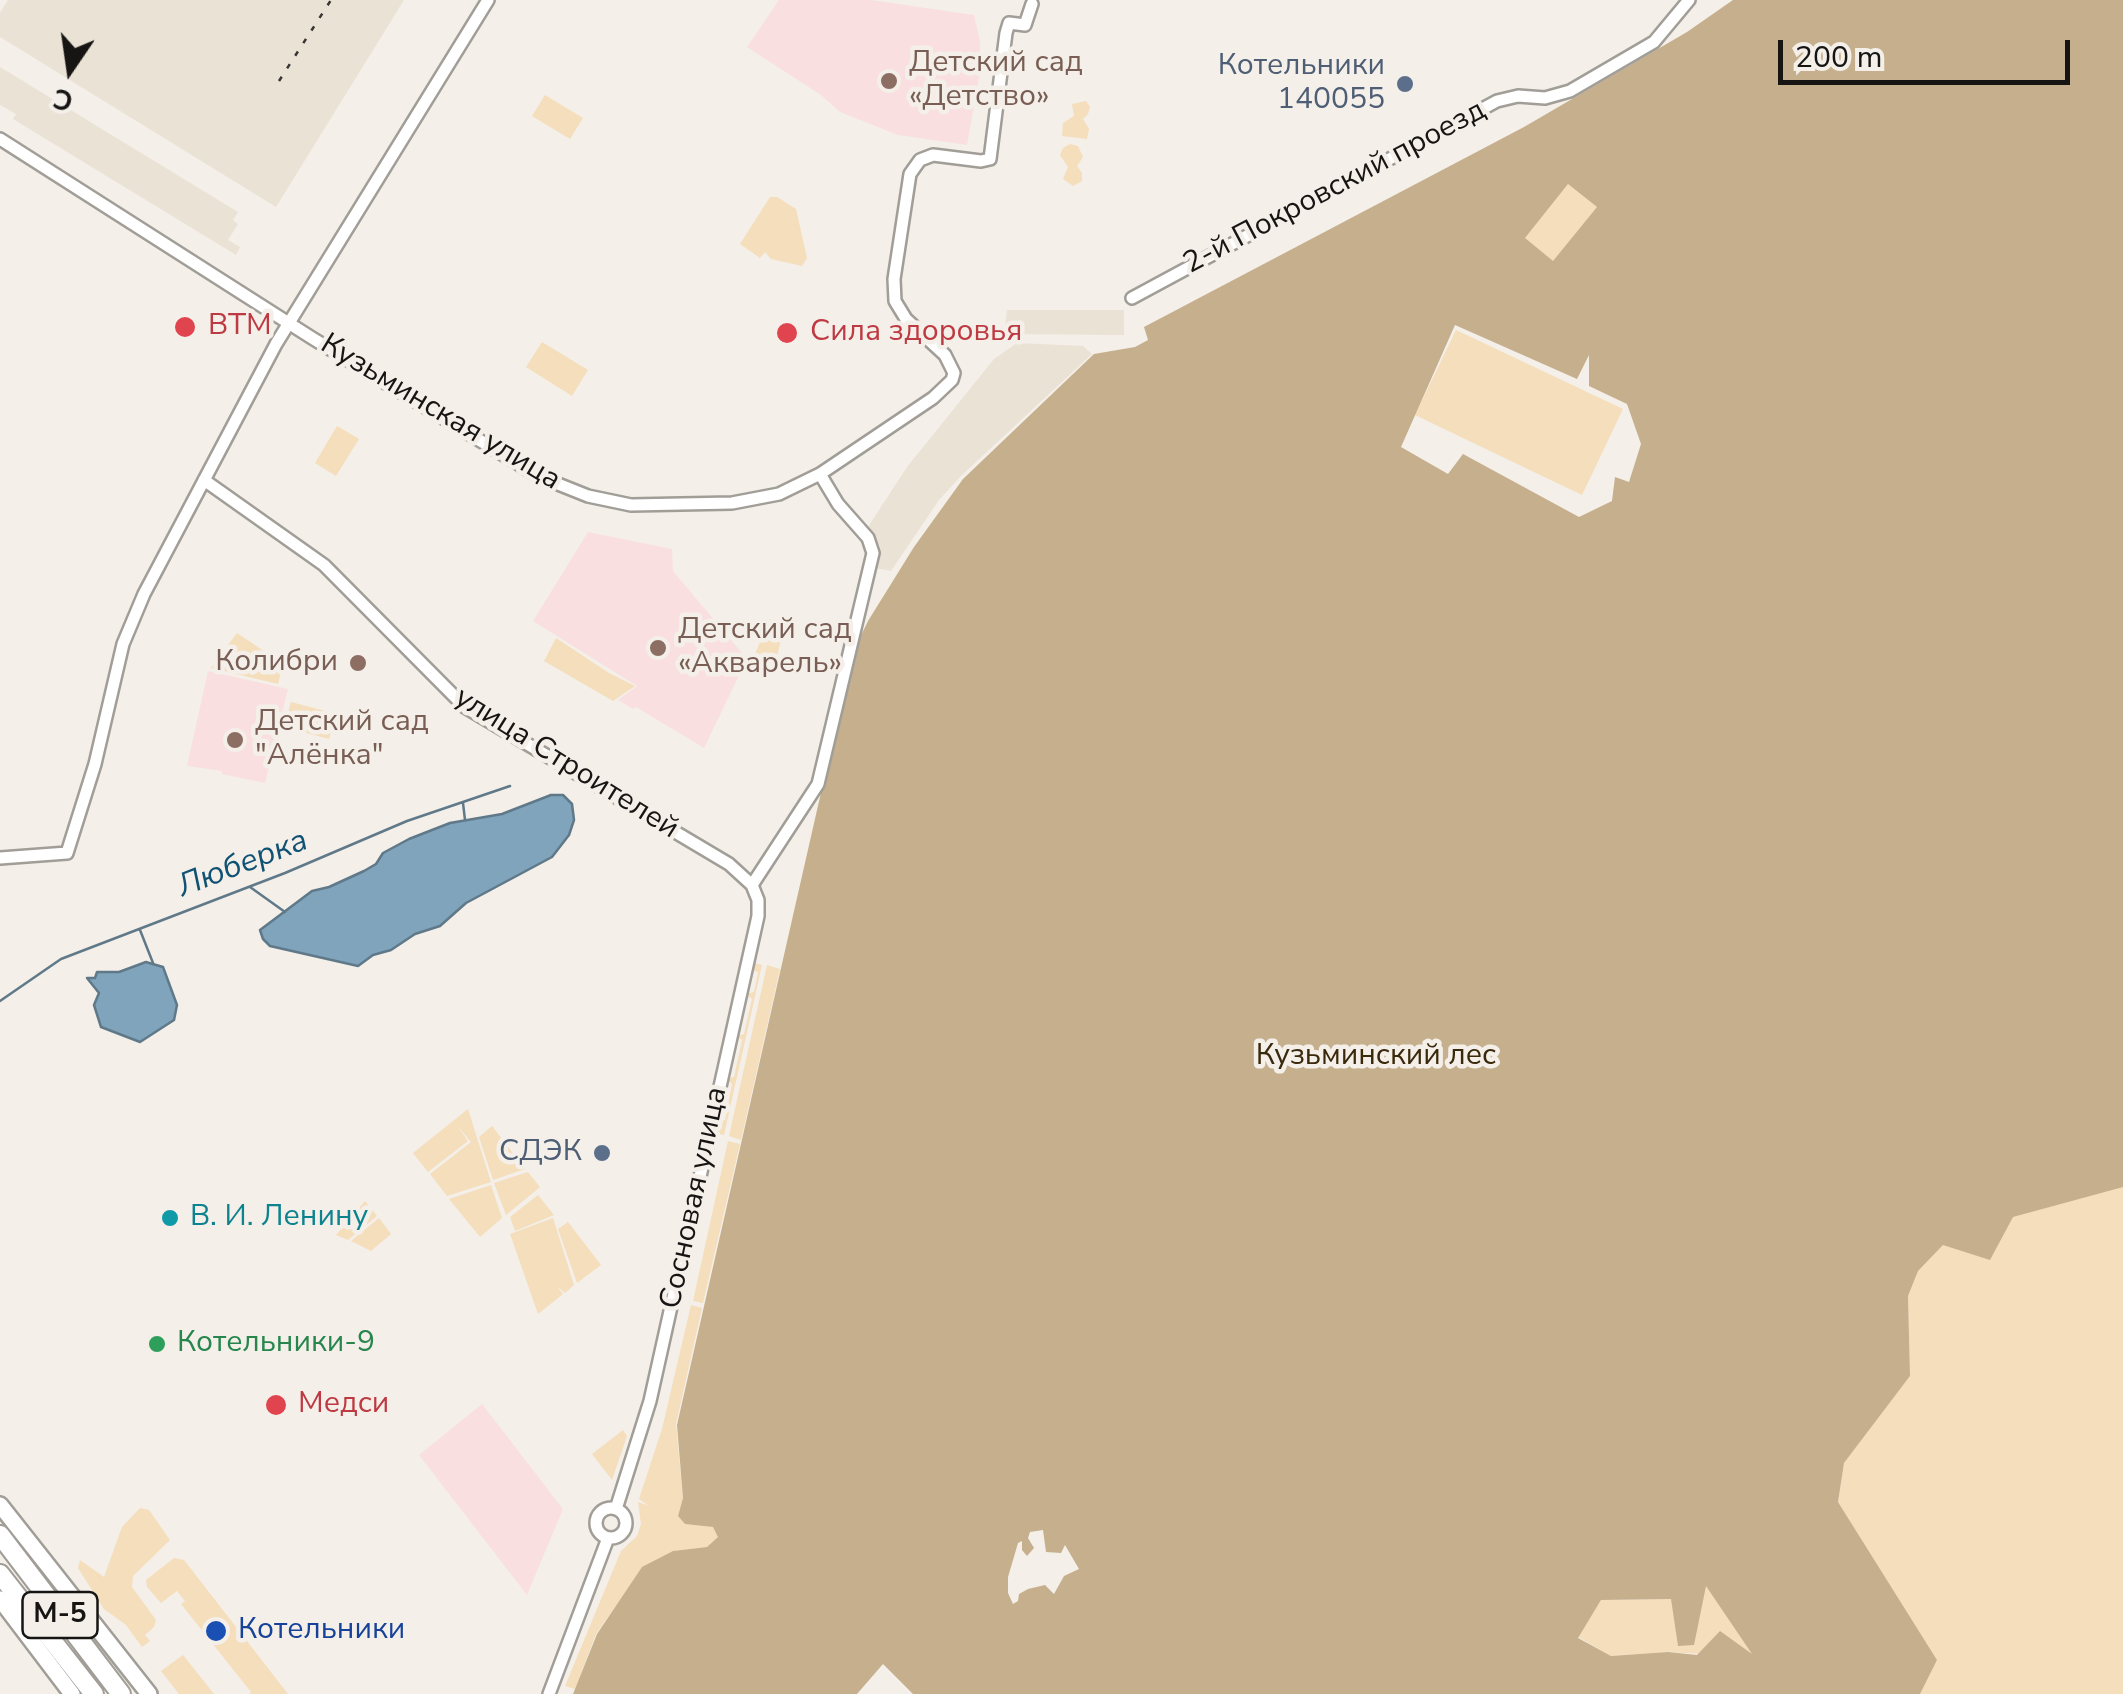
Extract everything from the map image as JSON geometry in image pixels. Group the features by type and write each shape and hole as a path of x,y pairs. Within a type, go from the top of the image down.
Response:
{"highway":[{"name":"М-5","path":"0,1535 121,1694"},
{"name":"М-5","path":"0,1574 94,1694"}],"main road":[{"path":"0,1505 149,1694"},
{"path":"0,1599 72,1694"}],"street":[{"path":"0,858 68,853 95,764 124,644 144,594 289,322 488,0"},
{"name":"2-й Покровский проезд","path":"1132,298 1497,100 1518,96 1546,98 1570,91 1654,42 1689,0"},
{"name":"Кузьминская улица","path":"0,139 538,476 588,496 631,505 732,503 779,494 820,474 948,386 954,373 945,355 906,320 895,301 894,279 909,177 916,164 933,155 990,159 1009,23 1025,25 1032,4"},
{"path":"752,885 818,784 872,553 868,538 838,504 820,474"},
{"name":"улица Строителей","path":"204,480 324,565 465,706 729,864 752,885"},
{"name":"Сосновая улица","path":"616,1509 650,1400 758,916 758,900 752,885"},
{"name":"Сосновая улица","path":"606,1509 616,1509 625,1516 626,1526 621,1534 608,1538 599,1532 597,1518 606,1509"},
{"name":"Сосновая улица","path":"549,1694 608,1538"}],"shaded area":[{"path":"8,0 404,0 276,207 0,37 0,13"},
{"name":"Детский сад «Детство»","path":"779,0 871,0 974,15 981,67 967,145 898,135 840,112 821,95 747,47"},
{"path":"0,67 238,212 233,220 238,224 228,240 240,247 236,255 13,119 16,114 0,105"},
{"path":"545,95 583,118 570,139 532,116"},
{"path":"1086,101 1090,107 1083,119 1089,129 1087,139 1062,136 1063,123 1074,116 1072,104"},
{"path":"1070,144 1078,146 1083,157 1077,166 1082,181 1073,186 1063,179 1068,167 1060,155"},
{"path":"1568,184 1597,207 1553,262 1524,239"},
{"path":"770,197 796,209 807,258 802,266 771,259 765,252 760,258 740,244"},
{"path":"1007,310 1124,310 1124,335 1004,334"},
{"path":"1456,330 1623,409 1582,495 1415,415"},
{"path":"542,342 588,370 572,396 526,367"},
{"path":"1017,343 1083,346 1092,354 961,476 939,500 891,571 875,568 880,546 866,530 907,467 994,359"},
{"path":"337,426 359,439 336,476 315,463"},
{"name":"Детский сад «Акварель»","path":"588,532 672,549 673,571 747,659 704,748 618,700 637,686 533,621"},
{"path":"770,619 785,622 776,661 754,656"},
{"path":"237,633 283,664 278,684 211,668"},
{"path":"556,638 635,686 613,701 544,661"},
{"name":"Детский сад \"Алёнка\"","path":"208,671 288,689 265,783 187,766"},
{"path":"291,702 336,714 329,739 284,727"},
{"path":"751,962 762,965 724,1135 713,1133 716,1119 725,1120 732,1084 727,1079 734,1077 742,1040 737,1036 744,1034 752,999 746,994 754,992 758,972 749,969"},
{"path":"767,965 780,969 741,1140 729,1136"},
{"path":"468,1109 491,1182 447,1196 430,1174 471,1142 456,1124 468,1141 428,1172 413,1153"},
{"path":"492,1126 525,1169 493,1180 479,1137"},
{"path":"728,1141 740,1144 703,1303 693,1301"},
{"path":"528,1172 540,1187 506,1215 494,1183"},
{"path":"491,1185 502,1218 480,1237 449,1199"},
{"path":"2120,1186 2123,1694 1920,1694 1937,1660 1838,1502 1844,1463 1910,1376 1908,1296 1918,1271 1943,1245 2013,1217"},
{"path":"538,1195 554,1215 515,1231 510,1217"},
{"path":"365,1201 377,1216 348,1240 336,1235"},
{"path":"379,1218 391,1234 371,1251 351,1241"},
{"path":"553,1218 574,1285 565,1293 557,1286 563,1294 538,1314 510,1234"},
{"path":"568,1222 601,1265 577,1283 558,1229"},
{"path":"691,1305 702,1308 676,1424 683,1498 678,1516 685,1524 714,1527 718,1537 707,1547 673,1551 642,1568 596,1634 575,1689 565,1686 621,1551 637,1536 641,1524 638,1502 649,1506 639,1499 662,1429"},
{"path":"482,1404 563,1509 527,1595 419,1455"},
{"path":"623,1430 627,1436 612,1480 592,1454"},
{"path":"140,1508 149,1510 170,1540 133,1576 132,1587 156,1620 145,1635 150,1641 142,1647 126,1625 104,1609 78,1568 80,1560 104,1577 122,1527"},
{"path":"174,1558 184,1560 288,1694 249,1694 181,1604 185,1601 177,1591 161,1603 147,1587 146,1580"},
{"path":"1706,1584 1754,1657 1668,1652 1611,1656 1578,1637 1601,1600 1672,1599 1678,1646"},
{"path":"183,1655 214,1694 179,1694 161,1671"}],"green space":[{"name":"Кузьминский лес","path":"1733,0 2123,0 2123,1187 2013,1217 1990,1260 1943,1245 1918,1271 1908,1296 1910,1376 1844,1463 1838,1502 1937,1660 1920,1694 913,1694 883,1664 857,1694 573,1694 597,1634 642,1567 673,1551 707,1547 718,1537 713,1527 685,1524 678,1516 683,1498 677,1425 853,652 914,547 963,479 1094,354 1135,347 1148,340 1144,327 1524,127 1687,32","holes":["1568,184 1597,207 1553,261 1525,238","1455,325 1577,379 1589,355 1589,386 1627,404 1641,444 1629,482 1615,477 1612,501 1579,517 1463,454 1448,474 1401,447","1043,1530 1046,1552 1061,1553 1065,1545 1079,1569 1064,1576 1054,1594 1045,1585 1028,1589 1013,1604 1008,1577 1018,1543 1022,1541 1027,1556 1034,1548 1028,1538 1030,1532","1706,1586 1752,1654 1720,1631 1697,1655 1668,1652 1611,1656 1578,1638 1601,1600 1671,1599 1678,1646 1694,1645"]}],"water":[{"path":"551,795 563,795 572,804 574,820 569,835 552,857 466,903 440,926 415,934 358,966 270,946 263,939 260,930 312,891 364,871 376,864 383,853 409,839 450,823 502,814"},
{"path":"146,962 163,967 177,1005 174,1020 140,1042 101,1027 94,1005 99,993 87,978 95,978 97,972 119,972"}],"waterway":[{"name":"Люберка","path":"0,1001 61,959 285,873 407,821 510,786"},
{"path":"463,803 465,820"},
{"path":"250,887 285,912"},
{"path":"140,930 153,963"}],"railway":[{"path":"279,81 331,0"}],"place":[{"name":"Детский сад «Детство»","path":"889,81"},
{"name":"Котельники 140055","path":"1405,84"},
{"name":"ВТМ","path":"185,327"},
{"name":"Сила здоровья","path":"787,333"},
{"name":"Детский сад «Акварель»","path":"658,648"},
{"name":"Колибри","path":"358,663"},
{"name":"Детский сад \"Алёнка\"","path":"235,740"},
{"name":"СДЭК","path":"602,1153"},
{"name":"В. И. Ленину","path":"170,1218"},
{"name":"Котельники-9","path":"157,1344"},
{"name":"Медси","path":"276,1405"},
{"name":"Котельники","path":"216,1631"}]}
